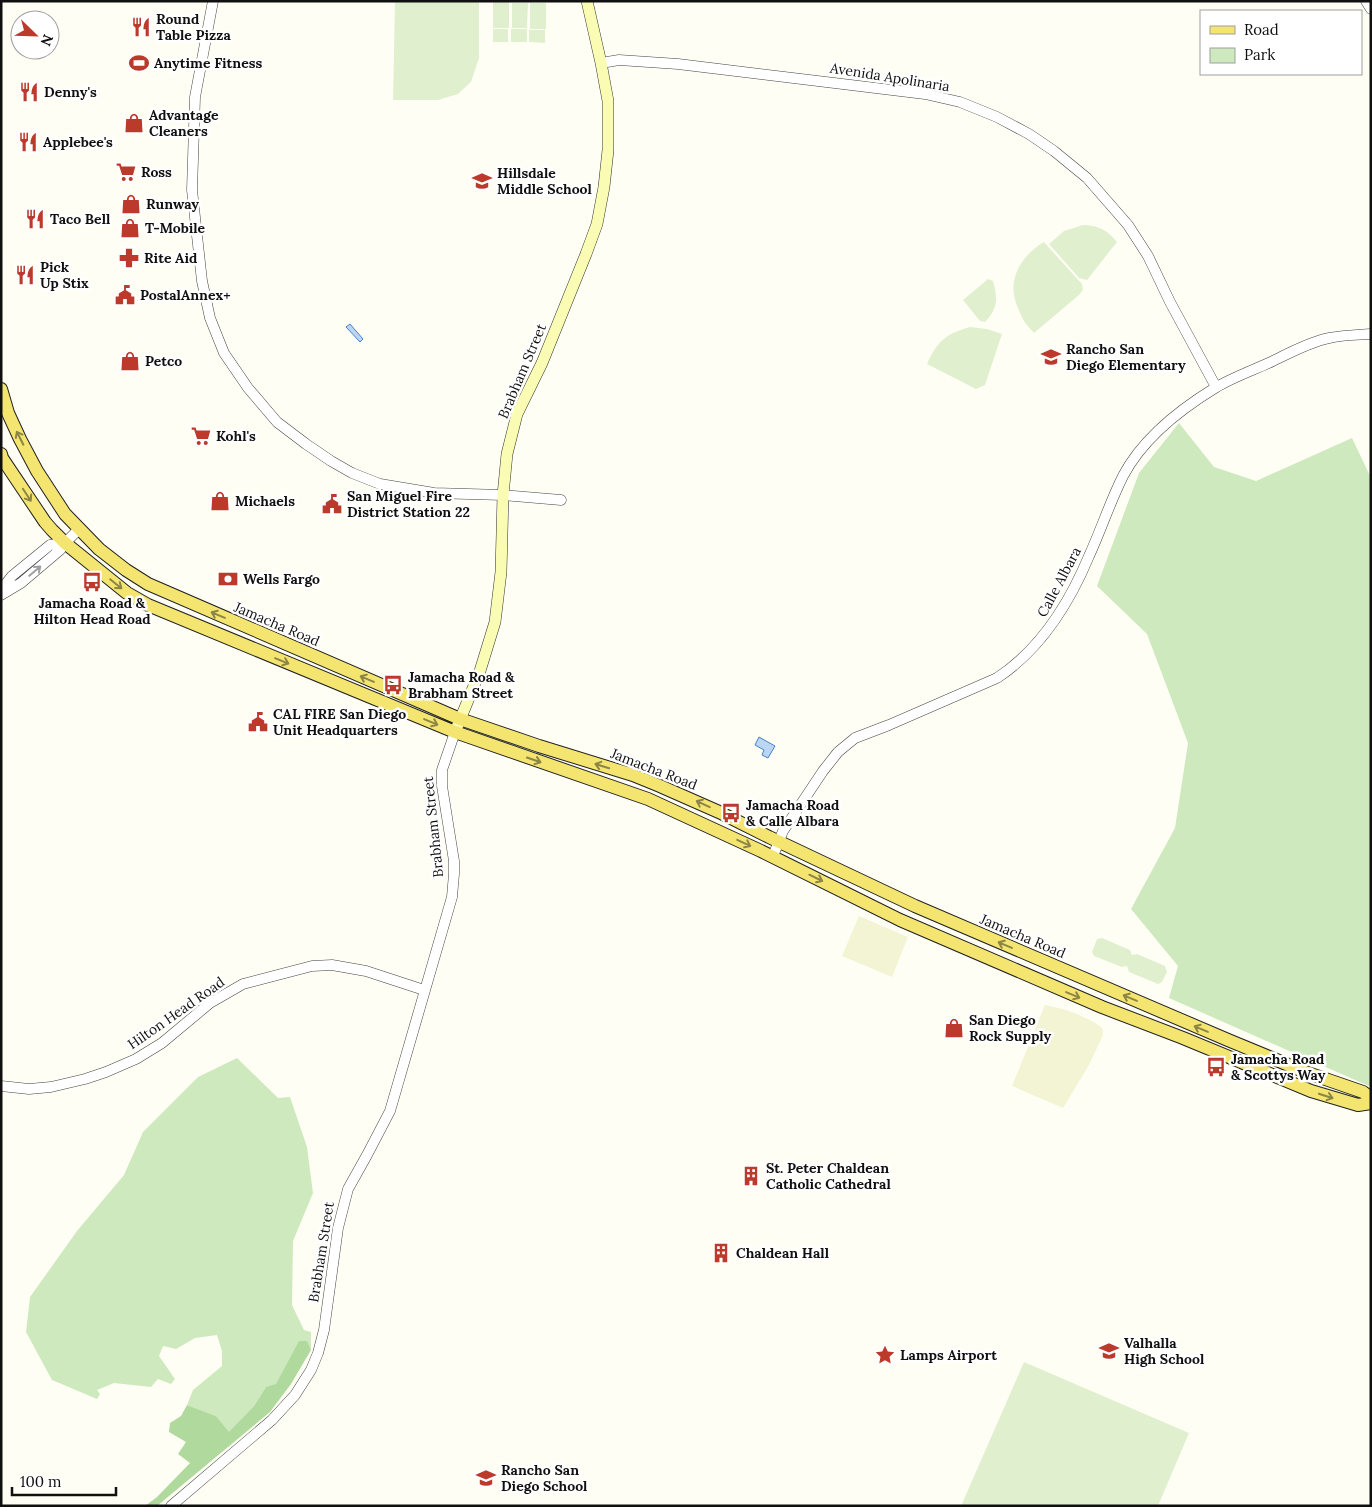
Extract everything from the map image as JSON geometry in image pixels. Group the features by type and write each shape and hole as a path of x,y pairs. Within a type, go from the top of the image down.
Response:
{"main road":[{"name":"Brabham Street","path":"455,732 480,671 495,622 501,572 503,495 507,454 517,414 542,363 586,254 597,224 604,188 608,150 608,101 587,1"},
{"name":"Jamacha Road","path":"1,389 8,413 33,463 65,514 99,549 148,584 460,719 633,775 660,786 719,812 915,906 1308,1073 1363,1092 1371,1098"},
{"path":"1,454 45,522 65,542 127,593 148,605 455,732 648,799 772,856 906,922 1102,1007 1184,1038 1311,1091 1358,1105 1371,1104"},
{"path":"1174,1017 1184,1038"}],"street":[{"path":"213,1 195,97 192,190 202,282 210,318 224,353 248,388 277,422 328,460 352,473 380,484 434,493 503,495 561,500"},
{"path":"1366,1 1371,9"},
{"name":"Avenida Apolinaria","path":"601,63 619,60 678,64 925,94 960,102 997,117 1029,134 1061,156 1087,178 1128,225 1148,256 1170,302 1216,387"},
{"name":"Calle Albara","path":"772,856 783,832 823,771 838,752 855,738 997,678 1036,646 1055,622 1078,580 1089,558 1114,494 1132,461 1147,442 1176,414 1216,387 1290,353 1328,338 1371,334"},
{"path":"1,595 21,583 60,550 78,529"},
{"path":"1,590 12,576 50,545 65,542"},
{"name":"Brabham Street","path":"171,1506 272,1420 295,1395 311,1370 318,1354 324,1330 338,1228 348,1189 368,1156 390,1111 452,897 454,861 442,786 442,770 455,732"},
{"name":"Hilton Head Road","path":"1,1086 29,1089 51,1088 85,1080 106,1072 136,1059 162,1043 210,1003 243,984 312,966 332,965 366,971 424,990"}],"green space":[{"path":"395,1 479,1 479,58 471,82 458,94 438,100 393,100"},
{"path":"493,2 509,2 509,28 493,28"},
{"path":"512,3 528,3 527,28 512,28"},
{"path":"530,3 546,3 546,29 530,29"},
{"path":"493,29 508,29 508,42 493,42"},
{"path":"511,29 527,29 527,42 511,42"},
{"path":"529,30 545,30 545,43 529,42"},
{"path":"1083,225 1102,229 1117,242 1087,280 1079,278 1049,244 1064,231"},
{"path":"1044,242 1082,284 1083,290 1034,333 1024,321 1013,287 1014,279 1021,264 1031,251"},
{"path":"988,279 993,281 996,303 995,308 985,322 980,321 963,300"},
{"path":"970,327 987,329 1002,334 985,385 976,389 927,364 935,349 944,339 955,332"},
{"path":"1179,423 1214,467 1256,481 1352,438 1371,478 1371,1087 1169,998 1178,966 1131,909 1175,828 1188,743 1147,634 1097,586 1139,473"},
{"path":"859,916 908,937 892,977 842,956"},
{"path":"1102,938 1130,950 1132,955 1137,954 1165,966 1167,972 1162,982 1158,984 1129,972 1127,966 1122,967 1094,956 1092,952 1097,939"},
{"path":"1045,1005 1077,1014 1094,1022 1103,1030 1103,1035 1089,1065 1063,1108 1012,1086"},
{"path":"237,1058 278,1098 290,1097 307,1147 313,1193 293,1241 292,1305 304,1330 311,1332 311,1350 307,1342 287,1366 276,1385 266,1387 254,1406 229,1433 216,1416 187,1405 193,1390 222,1366 222,1351 217,1335 195,1338 176,1349 163,1346 159,1356 175,1379 171,1384 158,1379 151,1387 114,1383 97,1390 100,1394 97,1399 52,1380 26,1332 30,1297 77,1231 124,1175 143,1132 198,1077"},
{"path":"299,1341 307,1341 311,1350 291,1384 270,1412 157,1506 145,1506 157,1497 190,1463 178,1454 186,1442 169,1432 170,1423 181,1416 187,1405 216,1416 229,1432 254,1406 266,1387 276,1384"},
{"path":"1024,1362 1189,1433 1158,1506 961,1506"}],"water":[{"path":"350,324 363,339 360,342 346,327"},
{"path":"759,737 775,746 768,758 762,755 764,750 755,745"}],"place":[{"name":"Round Table Pizza","path":"141,27"},
{"name":"Anytime Fitness","path":"139,63"},
{"name":"Denny's","path":"29,92"},
{"name":"Advantage Cleaners","path":"134,123"},
{"name":"Applebee's","path":"28,142"},
{"name":"Ross","path":"126,172"},
{"name":"Hillsdale Middle School","path":"482,181"},
{"name":"Runway","path":"131,204"},
{"name":"Taco Bell","path":"35,219"},
{"name":"T-Mobile","path":"130,228"},
{"name":"Rite Aid","path":"129,258"},
{"name":"Pick Up Stix","path":"25,275"},
{"name":"PostalAnnex+","path":"125,295"},
{"name":"Rancho San Diego Elementary","path":"1051,357"},
{"name":"Petco","path":"130,361"},
{"name":"Kohl's","path":"201,436"},
{"name":"Michaels","path":"220,501"},
{"name":"San Miguel Fire District Station 22","path":"332,504"},
{"name":"Wells Fargo","path":"228,579"},
{"name":"Jamacha Road & Hilton Head Road","path":"92,582"},
{"name":"Jamacha Road & Brabham Street","path":"393,685"},
{"name":"CAL FIRE San Diego Unit Headquarters","path":"258,722"},
{"name":"Jamacha Road & Calle Albara","path":"731,813"},
{"name":"San Diego Rock Supply","path":"954,1028"},
{"name":"Jamacha Road & Scottys Way","path":"1216,1067"},
{"name":"St. Peter Chaldean Catholic Cathedral","path":"751,1176"},
{"name":"Chaldean Hall","path":"721,1253"},
{"name":"Valhalla High School","path":"1109,1351"},
{"name":"Lamps Airport","path":"885,1355"},
{"name":"Rancho San Diego School","path":"486,1478"}]}
